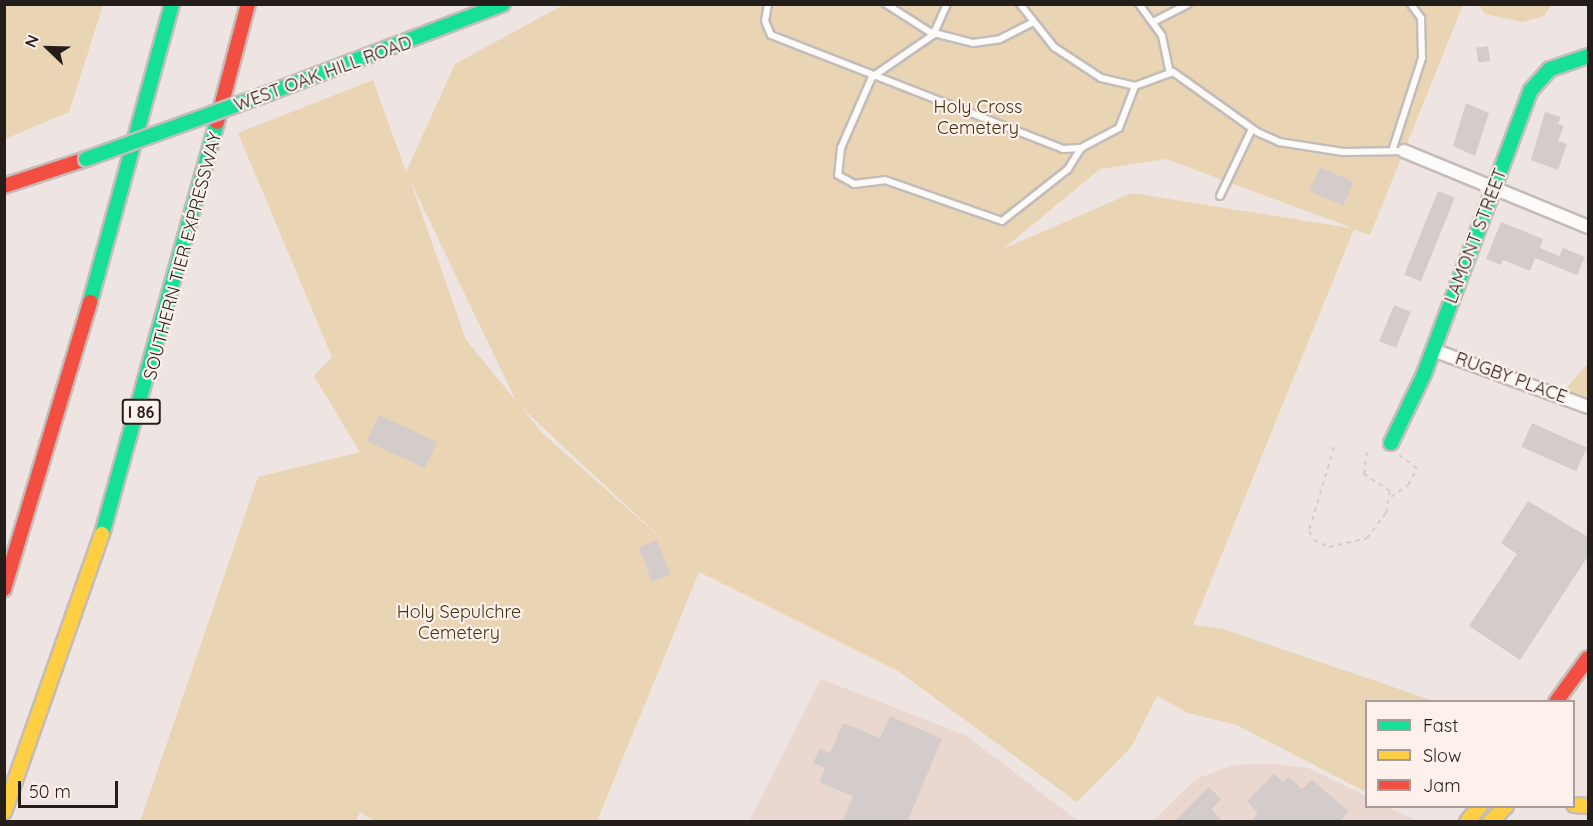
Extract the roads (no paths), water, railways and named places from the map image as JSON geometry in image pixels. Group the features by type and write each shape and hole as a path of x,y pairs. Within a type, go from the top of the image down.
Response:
{"main road":[{"path":"4,589 118,215 172,4"},
{"name":"SOUTHERN TIER EXPRESSWAY","path":"4,812 119,486 250,4"},
{"name":"WEST OAK HILL ROAD","path":"4,186 269,93 503,4"},
{"name":"LAMONT STREET","path":"1391,447 1433,350 1531,90 1550,69 1588,57"},
{"path":"1557,700 1588,658"},
{"path":"1572,700 1588,675"},
{"path":"1467,822 1479,808"},
{"path":"1490,822 1505,808"}],"street":[{"path":"1398,149 1588,227"},
{"name":"RUGBY PLACE","path":"1433,350 1588,407"}],"lane":[{"path":"768,4 765,21 771,35 872,77 1063,149 1081,148"},
{"path":"886,4 934,33 973,43 1000,39 1031,23"},
{"path":"947,4 934,33 872,77 836,163 838,175 850,182 885,180 1002,221 1068,169 1081,148 1126,121 1135,86"},
{"path":"1020,4 1031,23 1054,47 1101,78 1135,86 1170,73"},
{"path":"1139,4 1162,36 1170,73 1252,129 1314,149 1398,149 1422,58 1421,18 1411,4"},
{"path":"1153,22 1188,4"},
{"path":"1221,196 1252,129"}],"park label":[{"name":"Holy Cross Cemetery","path":"978,118"},
{"name":"Holy Sepulchre Cemetery","path":"459,623"}]}
